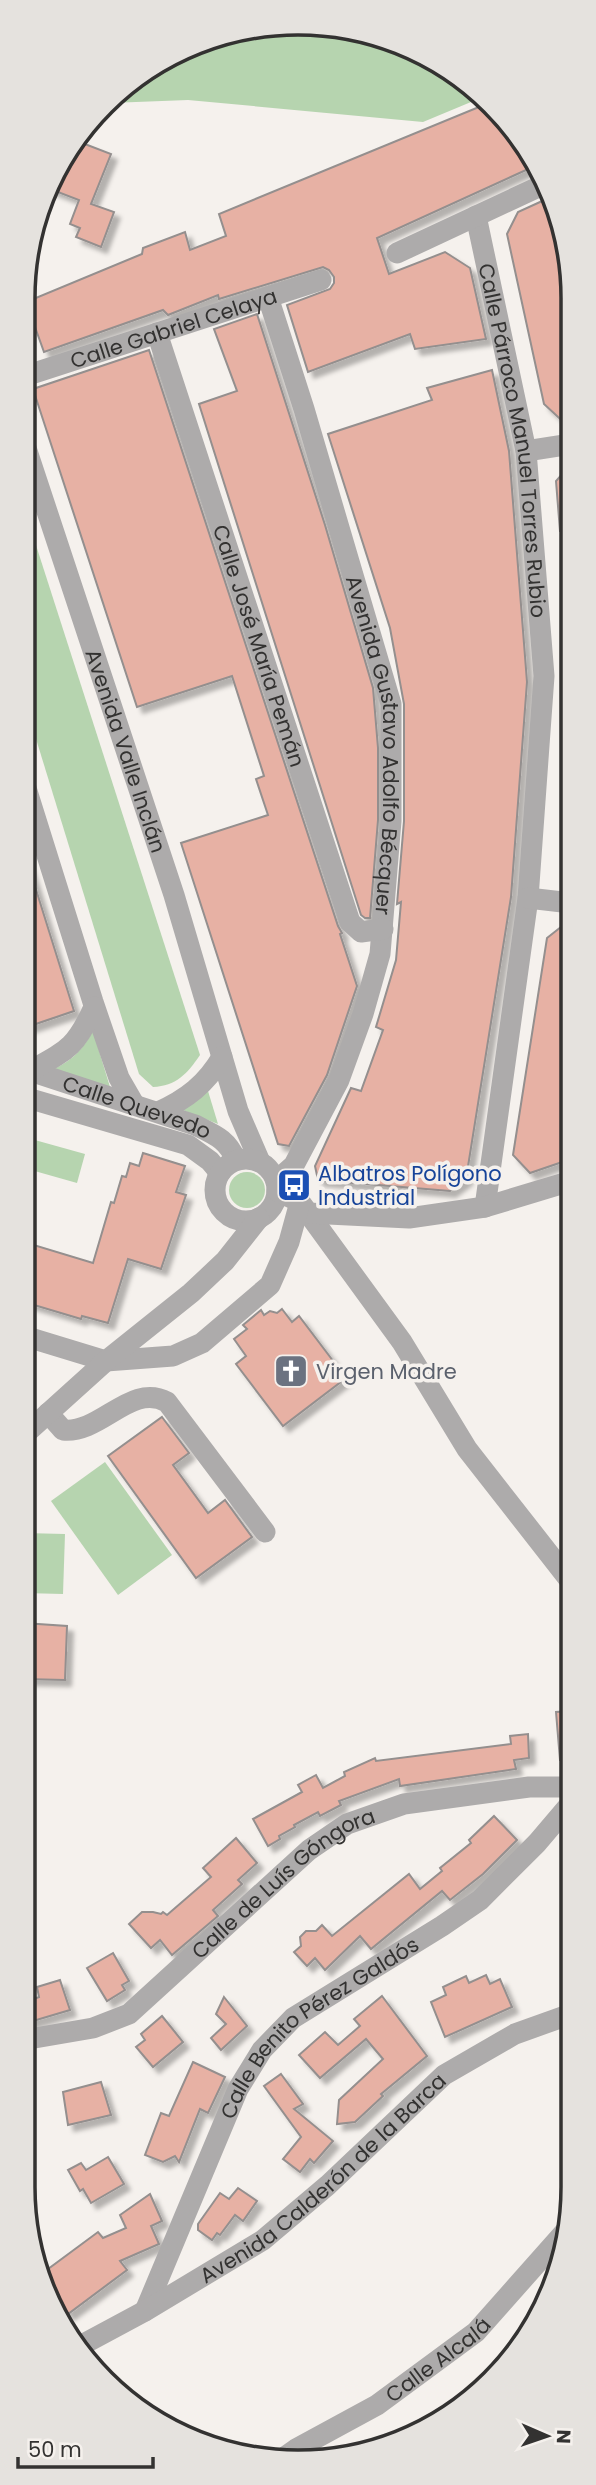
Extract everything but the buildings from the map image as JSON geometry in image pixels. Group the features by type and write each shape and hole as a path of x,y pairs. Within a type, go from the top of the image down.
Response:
{"street":[{"path":"397,253 537,188"},
{"name":"Calle Párroco Manuel Torres Rubio","path":"476,216 526,451 544,676 528,898 485,1207"},
{"name":"Calle Gabriel Celaya","path":"35,373 321,281"},
{"name":"Avenida Gustavo Adolfo Bécquer","path":"268,297 391,704 391,821 380,954 363,1014 339,1080 294,1165 277,1186"},
{"name":"Calle José María Pemán","path":"157,333 350,922 361,932 383,929"},
{"path":"526,451 561,446"},
{"name":"Avenida Valle Inclán","path":"35,475 174,895 238,1111 239,1164"},
{"path":"35,820 94,1007 119,1078 134,1104"},
{"path":"528,898 561,902"},
{"path":"35,1066 67,1051 84,1029 94,1007"},
{"path":"158,1112 195,1091 212,1074 222,1057"},
{"name":"Calle Quevedo","path":"35,1073 195,1125 221,1138 230,1146 239,1164"},
{"name":"Calle Quevedo","path":"35,1100 188,1145 210,1161 239,1164"},
{"path":"259,1218 245,1221 234,1219 225,1213 219,1204 216,1183 239,1164 272,1172 277,1186 304,1207 402,1342 467,1450 561,1568"},
{"path":"304,1207 409,1218 485,1207 561,1184"},
{"path":"35,1425 225,1261 259,1218 271,1209 277,1186"},
{"path":"35,1339 106,1361 173,1356 202,1343 241,1312 270,1284 304,1207"},
{"path":"225,1213 225,1261"},
{"path":"48,1413 63,1430 74,1431 88,1427 141,1397 157,1396 167,1402 265,1532"},
{"name":"Calle de Luís Góngora","path":"35,2038 93,2028 129,2014 309,1850 347,1824 404,1804 529,1787 561,1787"},
{"name":"Calle Benito Pérez Galdós","path":"145,2311 238,2089 262,2050 293,2018 480,1900 537,1843 561,1814"},
{"name":"Avenida Calderón de la Barca","path":"86,2343 145,2311 263,2240 328,2185 444,2075 515,2034 561,2018"},
{"name":"Calle Alcalá","path":"295,2450 377,2405 476,2332 555,2243"}],"green space":[{"path":"298,35 349,40 399,55 430,70 472,101 423,122 188,100 122,103 152,79 197,55 247,40"},
{"path":"35,542 200,1055 180,1078 168,1084 153,1087 139,1074 35,736"},
{"path":"93,1031 110,1087 54,1069 77,1053"},
{"path":"208,1091 218,1124 180,1109"},
{"path":"35,1140 85,1154 77,1183 35,1171"},
{"path":"247,1172 260,1177 265,1190 260,1203 247,1208 234,1203 229,1190 234,1177"},
{"path":"105,1462 172,1555 118,1595 51,1501"},
{"path":"35,1533 65,1534 63,1594 35,1593"}],"place":[{"name":"Albatros Polígono Industrial","path":"294,1185"},
{"name":"Virgen Madre","path":"291,1371"}]}
